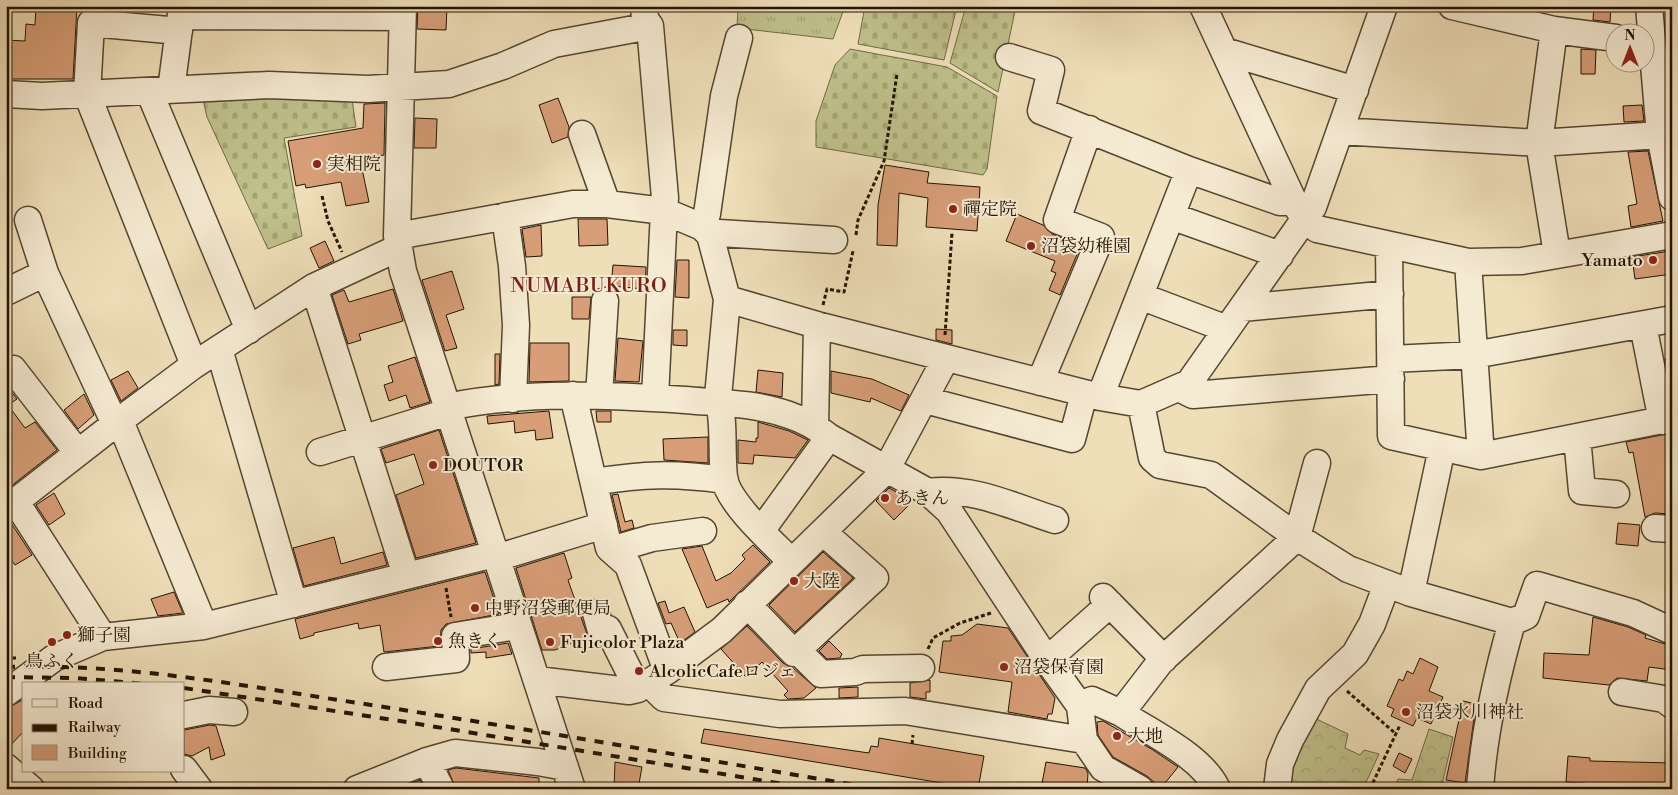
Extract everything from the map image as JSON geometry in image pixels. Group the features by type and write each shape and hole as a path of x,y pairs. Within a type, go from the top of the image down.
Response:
{"street":[{"path":"727,299 817,325 1040,382 1092,395 1141,404 1189,383 1280,255 1299,211 1203,6"},
{"path":"1299,211 1314,207 1384,6"},
{"path":"1452,6 1554,30 1606,37"},
{"path":"1648,22 1649,6"},
{"path":"194,365 87,94 91,23 181,18 403,12 398,242 411,296 568,778"},
{"path":"6,94 87,94 269,85 368,89 449,84 503,66 554,44 647,16 665,198 655,398"},
{"path":"181,18 160,90 249,330"},
{"path":"1554,30 1539,143 1557,254"},
{"path":"739,38 724,96 706,231 727,299 718,397 722,409 724,480 737,504 791,561"},
{"path":"1224,50 1355,90"},
{"path":"1009,58 1051,70 1041,110 1189,170 1280,202 1299,211 1317,229 1468,262 1522,261 1672,235"},
{"path":"1652,72 1660,135 1672,197"},
{"path":"1040,382 1101,237 1057,220 1089,129"},
{"path":"1340,132 1539,143 1660,135"},
{"path":"582,134 607,204"},
{"path":"925,400 1072,439 1140,296 1189,170"},
{"path":"103,637 11,506 117,422 194,365 314,287 398,242 505,216 574,204 607,204 664,211 706,231 848,242"},
{"path":"505,216 512,266 516,325 513,399"},
{"path":"1171,216 1280,255"},
{"path":"28,220 45,273 117,422 204,626"},
{"path":"1389,245 1391,436 1480,456 1667,419 1643,325"},
{"path":"1468,262 1480,456"},
{"path":"6,292 45,273"},
{"path":"314,287 406,576"},
{"path":"1242,308 1390,294"},
{"path":"1140,296 1227,329"},
{"path":"600,396 605,300"},
{"path":"1178,388 1193,394 1391,369 1672,320"},
{"path":"761,531 822,432 817,325"},
{"path":"219,349 294,604"},
{"path":"537,680 629,691 651,681 722,630 886,470 925,400 944,357"},
{"path":"13,369 78,453"},
{"path":"572,394 611,550 628,565 651,681"},
{"path":"320,452 469,402 572,394 720,403 778,411 822,432 886,470 928,492 949,511 1046,660 1080,706 1084,740 1103,768 1140,789"},
{"path":"1141,404 1152,458 1160,465 1211,475 1297,537 1348,569 1411,593 1512,622 1526,616 1537,586 1633,613 1672,631"},
{"path":"1577,437 1582,491 1616,494"},
{"path":"1411,593 1442,448"},
{"path":"1121,713 1164,659 1297,537 1317,463"},
{"path":"594,482 639,474 678,474 724,480"},
{"path":"928,492 948,490 971,493 1055,520"},
{"path":"24,682 54,658 103,637 204,626 495,556 604,525"},
{"path":"611,550 652,538 703,531"},
{"path":"747,604 794,653 875,578 823,532"},
{"path":"1277,789 1280,764 1290,740 1318,689 1355,654 1372,624 1387,584"},
{"path":"1046,660 1106,600 1164,659"},
{"path":"596,613 601,631 608,629 664,698 780,714 905,711 1084,740"},
{"path":"1480,789 1483,749 1495,680 1512,622"},
{"path":"386,667 456,659 455,636 517,626"},
{"path":"798,651 821,674 855,672 863,669 921,668"},
{"path":"1622,692 1664,699 1672,705"},
{"path":"1080,706 1092,700 1121,713 1193,759 1214,782 1217,789"},
{"path":"185,715 209,710 234,712"},
{"path":"357,789 427,761 455,753 538,762 568,778"},
{"path":"427,761 441,789"},
{"path":"6,767 31,789"},
{"path":"185,771 199,789"}],"path":[{"path":"817,325 827,289 844,292 848,242 884,161 897,74"},
{"path":"322,196 328,220 346,261"},
{"path":"944,357 952,233"},
{"path":"442,568 455,636"},
{"path":"921,668 933,638 960,623 981,618 1010,604"},
{"path":"1331,677 1396,734"},
{"path":"1370,789 1400,725"}],"green space":[{"path":"738,6 845,6 833,39 737,28"},
{"path":"865,6 957,6 944,60 858,44"},
{"path":"966,6 1016,6 998,92 950,63"},
{"path":"850,49 947,67 997,96 987,169 983,175 816,147 816,121 835,65"},
{"path":"202,95 352,99 356,127 284,138 302,236 268,249 207,117"},
{"path":"1308,715 1348,734 1345,748 1360,755 1364,750 1379,754 1363,789 1289,789 1284,766"},
{"path":"1429,729 1453,737 1441,789 1395,789 1398,779 1412,780"}],"building":[{"path":"36,6 77,6 73,79 6,79 6,40 25,41 26,24 35,25"},
{"path":"418,6 447,6 446,30 417,29"},
{"path":"1594,6 1611,6 1610,22 1593,20"},
{"path":"1581,49 1596,50 1595,74 1581,74"},
{"path":"558,98 569,127 568,137 552,143 539,105"},
{"path":"385,103 384,155 360,159 369,202 346,206 341,182 306,188 305,184 296,186 288,141 363,128 364,104"},
{"path":"1642,105 1644,121 1624,122 1623,106"},
{"path":"415,118 437,119 436,148 414,148"},
{"path":"1648,151 1663,221 1631,227 1628,206 1637,204 1628,152"},
{"path":"885,165 929,172 927,183 980,187 977,231 926,227 928,198 899,193 897,246 877,245 878,205"},
{"path":"1017,214 1043,225 1052,234 1081,245 1060,295 1049,290 1056,273 1051,271 1055,261 1006,241"},
{"path":"578,219 607,219 608,245 579,246"},
{"path":"541,225 542,256 526,257 522,229"},
{"path":"325,241 334,261 319,268 310,248"},
{"path":"1670,251 1672,274 1635,279 1632,257"},
{"path":"677,260 689,260 689,298 675,297"},
{"path":"613,265 646,267 645,289 611,286"},
{"path":"452,271 464,309 446,315 457,348 445,351 422,280"},
{"path":"393,289 403,321 359,334 361,340 348,344 332,295 344,290 349,302"},
{"path":"572,297 591,297 589,319 572,319"},
{"path":"936,329 952,330 952,344 936,340"},
{"path":"673,330 687,330 687,346 673,345"},
{"path":"618,338 643,341 639,382 615,381"},
{"path":"530,343 569,343 569,381 529,382"},
{"path":"495,354 500,354 499,384 495,385"},
{"path":"415,357 430,402 410,408 406,395 389,401 384,385 393,382 388,366"},
{"path":"1672,358 1672,393 1665,359"},
{"path":"758,370 783,373 782,397 756,392"},
{"path":"128,371 138,388 121,401 111,380"},
{"path":"831,371 872,379 909,395 901,411 871,398 870,402 831,393"},
{"path":"6,385 17,399 8,405 25,428 35,422 57,450 6,490"},
{"path":"84,394 94,415 78,429 64,410"},
{"path":"549,411 553,438 536,440 535,430 515,433 514,421 488,424 487,416"},
{"path":"596,411 611,411 611,422 597,422"},
{"path":"758,422 789,431 808,440 795,458 754,455 753,464 738,463 738,440 756,442 756,438 758,438"},
{"path":"439,430 476,543 416,558 396,495 424,484 414,454 386,463 381,449"},
{"path":"1672,433 1672,514 1655,513 1645,517 1633,452 1629,453 1626,442"},
{"path":"708,437 708,463 664,460 663,439"},
{"path":"889,488 900,494 910,504 894,520 876,501"},
{"path":"54,493 65,514 49,525 36,505"},
{"path":"618,494 625,522 632,520 634,528 621,532 612,495"},
{"path":"11,523 32,555 15,565 6,552 6,524"},
{"path":"1618,523 1640,525 1638,546 1616,544"},
{"path":"334,537 341,564 383,552 387,565 304,586 293,548"},
{"path":"753,545 770,562 729,602 728,599 707,608 682,549 702,546 716,581 731,573 745,559 742,555"},
{"path":"823,552 853,578 795,632 769,605"},
{"path":"564,553 572,578 568,580 588,637 555,650 542,650 516,568"},
{"path":"485,572 499,614 446,624 441,630 440,646 384,652 380,625 359,629 358,623 314,633 314,635 300,639 295,619"},
{"path":"174,592 183,613 158,616 151,599"},
{"path":"665,601 669,613 684,607 695,632 680,643 671,623 666,624 658,603"},
{"path":"1593,617 1628,627 1646,635 1645,638 1672,646 1672,670 1649,667 1647,681 1617,678 1609,685 1543,678 1544,653 1589,655"},
{"path":"977,624 1008,628 1055,698 1052,714 1048,714 1047,719 1008,712 1012,682 939,672 943,641 951,641 951,636 962,635"},
{"path":"747,626 783,663 793,668 816,688 804,698 788,699 784,695 788,691 762,662 746,677 721,649"},
{"path":"829,641 842,654 840,658 827,659 819,651"},
{"path":"508,643 512,654 486,658 486,652 471,653 471,649"},
{"path":"1420,658 1438,667 1429,691 1443,697 1431,724 1417,718 1413,726 1391,716 1394,709 1387,706 1399,679 1403,681 1407,671 1413,674"},
{"path":"930,680 930,692 926,692 926,699 910,697 910,683"},
{"path":"858,687 858,697 839,698 839,688"},
{"path":"22,700 22,733 6,750 6,709"},
{"path":"1463,701 1476,704 1465,783 1446,780"},
{"path":"1103,721 1178,767 1161,788 1147,776 1113,757 1098,735 1097,722"},
{"path":"210,725 216,726 225,755 211,760 209,747 192,756 185,754 185,730"},
{"path":"704,729 869,753 871,746 878,747 879,738 984,756 978,789 701,743"},
{"path":"1399,753 1412,759 1405,773 1393,766"},
{"path":"1568,756 1590,758 1590,761 1672,763 1672,786 1658,786 1658,789 1598,789 1598,784 1566,782"},
{"path":"615,762 642,767 638,789 614,789"},
{"path":"1046,762 1085,768 1088,773 1087,789 1041,789"},
{"path":"456,768 539,778 539,787 507,785 507,789 456,789 448,770"},
{"path":"420,780 424,789 398,789"}],"railway":[{"path":"6,667 91,668 219,682 478,722 879,789"},
{"path":"6,677 75,678 122,682"},
{"path":"185,688 400,721 814,789"}],"place":[{"name":"実相院","path":"317,164"},
{"name":"禪定院","path":"953,209"},
{"name":"沼袋幼稚園","path":"1031,246"},
{"name":"Yamato","path":"1653,260"},
{"name":"DOUTOR","path":"433,465"},
{"name":"あきん","path":"885,498"},
{"name":"大陸","path":"794,581"},
{"name":"中野沼袋郵便局","path":"475,608"},
{"name":"獅子園","path":"67,635"},
{"name":"魚きく","path":"438,641"},
{"name":"鳥ふく","path":"52,642"},
{"name":"Fujicolor Plaza","path":"550,642"},
{"name":"沼袋保育園","path":"1004,667"},
{"name":"AlcolicCafeロジェ","path":"639,671"},
{"name":"沼袋氷川神社","path":"1406,712"},
{"name":"大地","path":"1117,736"}],"district":[{"name":"NUMABUKURO","path":"589,285"}]}
